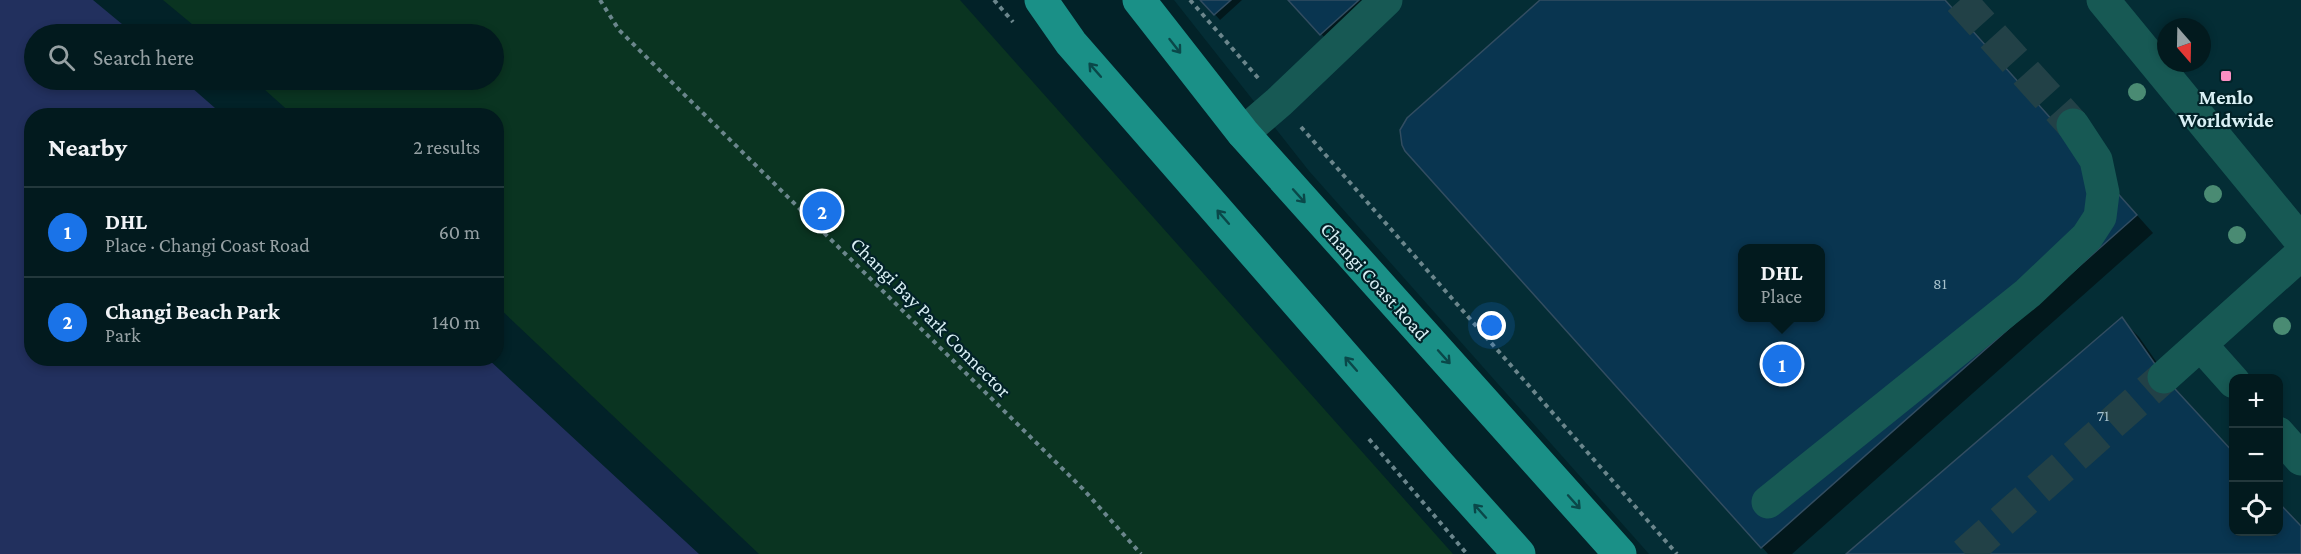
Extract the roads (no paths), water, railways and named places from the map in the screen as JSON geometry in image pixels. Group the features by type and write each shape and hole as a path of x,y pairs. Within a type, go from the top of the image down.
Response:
{"main road":[{"path":"1041,0 1071,43 1519,554"},
{"name":"Changi Coast Road","path":"1139,0 1243,133 1620,554"}],"street":[{"path":"1243,133 1279,102 1386,0"},
{"path":"2103,0 2290,210 2301,241"},
{"path":"1768,502 2028,293 2087,237 2100,217 2103,193 2096,160 2073,126"},
{"path":"2164,377 2301,254"},
{"path":"2201,345 2229,376"},
{"path":"2283,439 2301,459"}],"water":[{"path":"0,0 93,0 122,24 24,24 24,90 194,90 215,108 24,108 24,366 496,366 699,554 0,554"}],"tunnel":[{"path":"1960,0 2073,125"},
{"path":"1965,554 2164,377"}],"place":[{"name":"Menlo Worldwide","path":"2226,76"},
{"name":"Changi Beach Park","path":"822,211"},
{"name":"DHL","path":"1782,364"}]}
